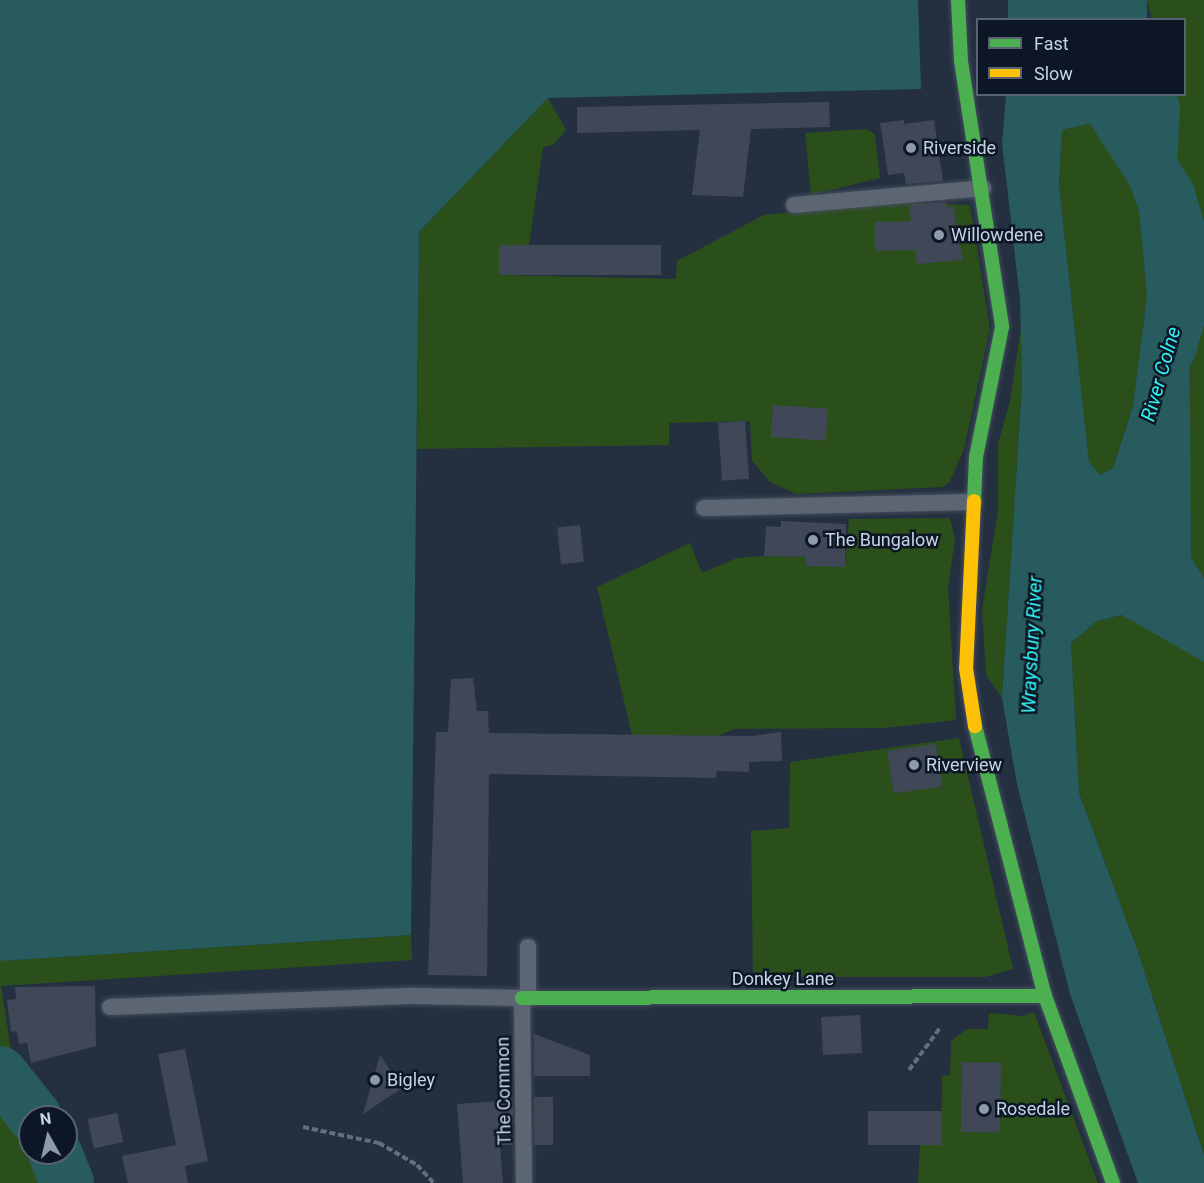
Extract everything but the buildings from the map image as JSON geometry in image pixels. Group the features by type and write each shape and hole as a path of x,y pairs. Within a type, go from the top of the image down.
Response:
{"street":[{"path":"958,0 961,61 983,188 1002,327 976,457 966,668 976,733 1045,996 1113,1183"},
{"name":"Donkey Lane","path":"525,998 1045,996"}],"lane":[{"path":"794,205 983,188"},
{"path":"704,508 974,502"},
{"name":"The Common","path":"524,1183 525,998 528,947"},
{"path":"110,1006 414,996 525,998"}],"path":[{"path":"909,1070 940,1028"},
{"path":"303,1127 379,1143 417,1166 434,1183"}],"green space":[{"path":"1147,0 1204,0 1204,1155 1136,946 1079,793 1071,643 1097,621 1122,615 1190,393 1191,272 1168,195 1177,170 1177,96 1186,96 1186,18 1152,18"},
{"path":"548,98 566,130 553,145 543,147 529,245 499,245 499,275 676,279 677,261 764,215 901,202 970,205 990,329 964,449 950,481 943,487 796,494 770,482 752,461 750,421 669,423 669,445 417,449 419,232"},
{"path":"1092,123 1122,161 1139,212 1147,296 1133,406 1113,468 1100,475 1089,462 1059,185 1062,130"},
{"path":"866,129 875,134 880,178 811,195 805,133"},
{"path":"1021,327 1022,385 1002,698 986,675 982,609 998,512 998,444 1010,401"},
{"path":"950,518 955,540 948,588 956,720 885,728 735,729 717,736 632,735 597,587 690,543 702,573 737,558 764,556 806,557 845,566 849,519"},
{"path":"959,738 1013,969 985,977 753,977 751,831 789,828 790,762"},
{"path":"411,935 412,960 1,986 18,1094 26,1105 18,1105 18,1165 60,1165 67,1183 0,1183 0,961"},
{"path":"1034,1012 1098,1183 918,1183 920,1145 941,1145 942,1076 950,1075 951,1041 967,1029 988,1029 989,1013 1023,1016"}],"water":[{"path":"0,0 918,0 921,89 548,98 419,232 411,935 0,961"},
{"path":"1008,0 1147,0 1147,18 1008,18"},
{"name":"Wraysbury River","path":"1006,96 1177,96 1180,105 1177,171 1168,195 1189,274 1191,557 1204,579 1204,662 1122,615 1097,621 1071,643 1079,793 1136,946 1204,1155 1204,1183 1138,1183 1070,994 1017,784 1002,698 1022,385 1020,299 1002,143","holes":["1092,123 1122,161 1139,212 1147,296 1133,406 1113,468 1100,475 1089,462 1059,185 1062,130"]}],"waterway":[{"name":"River Colne","path":"1104,96 1168,195 1191,272 1169,349"},
{"path":"0,1073 25,1105"},
{"path":"60,1165 67,1183"}],"traffic: fast":[{"path":"958,0 961,61 1002,327 976,457 974,501"},
{"path":"975,726 1045,996 1113,1183"},
{"path":"522,998 1045,996"}],"traffic: slow":[{"path":"974,501 966,668 975,726"}],"place":[{"name":"Riverside","path":"911,148"},
{"name":"Willowdene","path":"939,235"},
{"name":"The Bungalow","path":"813,540"},
{"name":"Riverview","path":"914,765"},
{"name":"Bigley","path":"375,1080"},
{"name":"Rosedale","path":"984,1109"}]}
